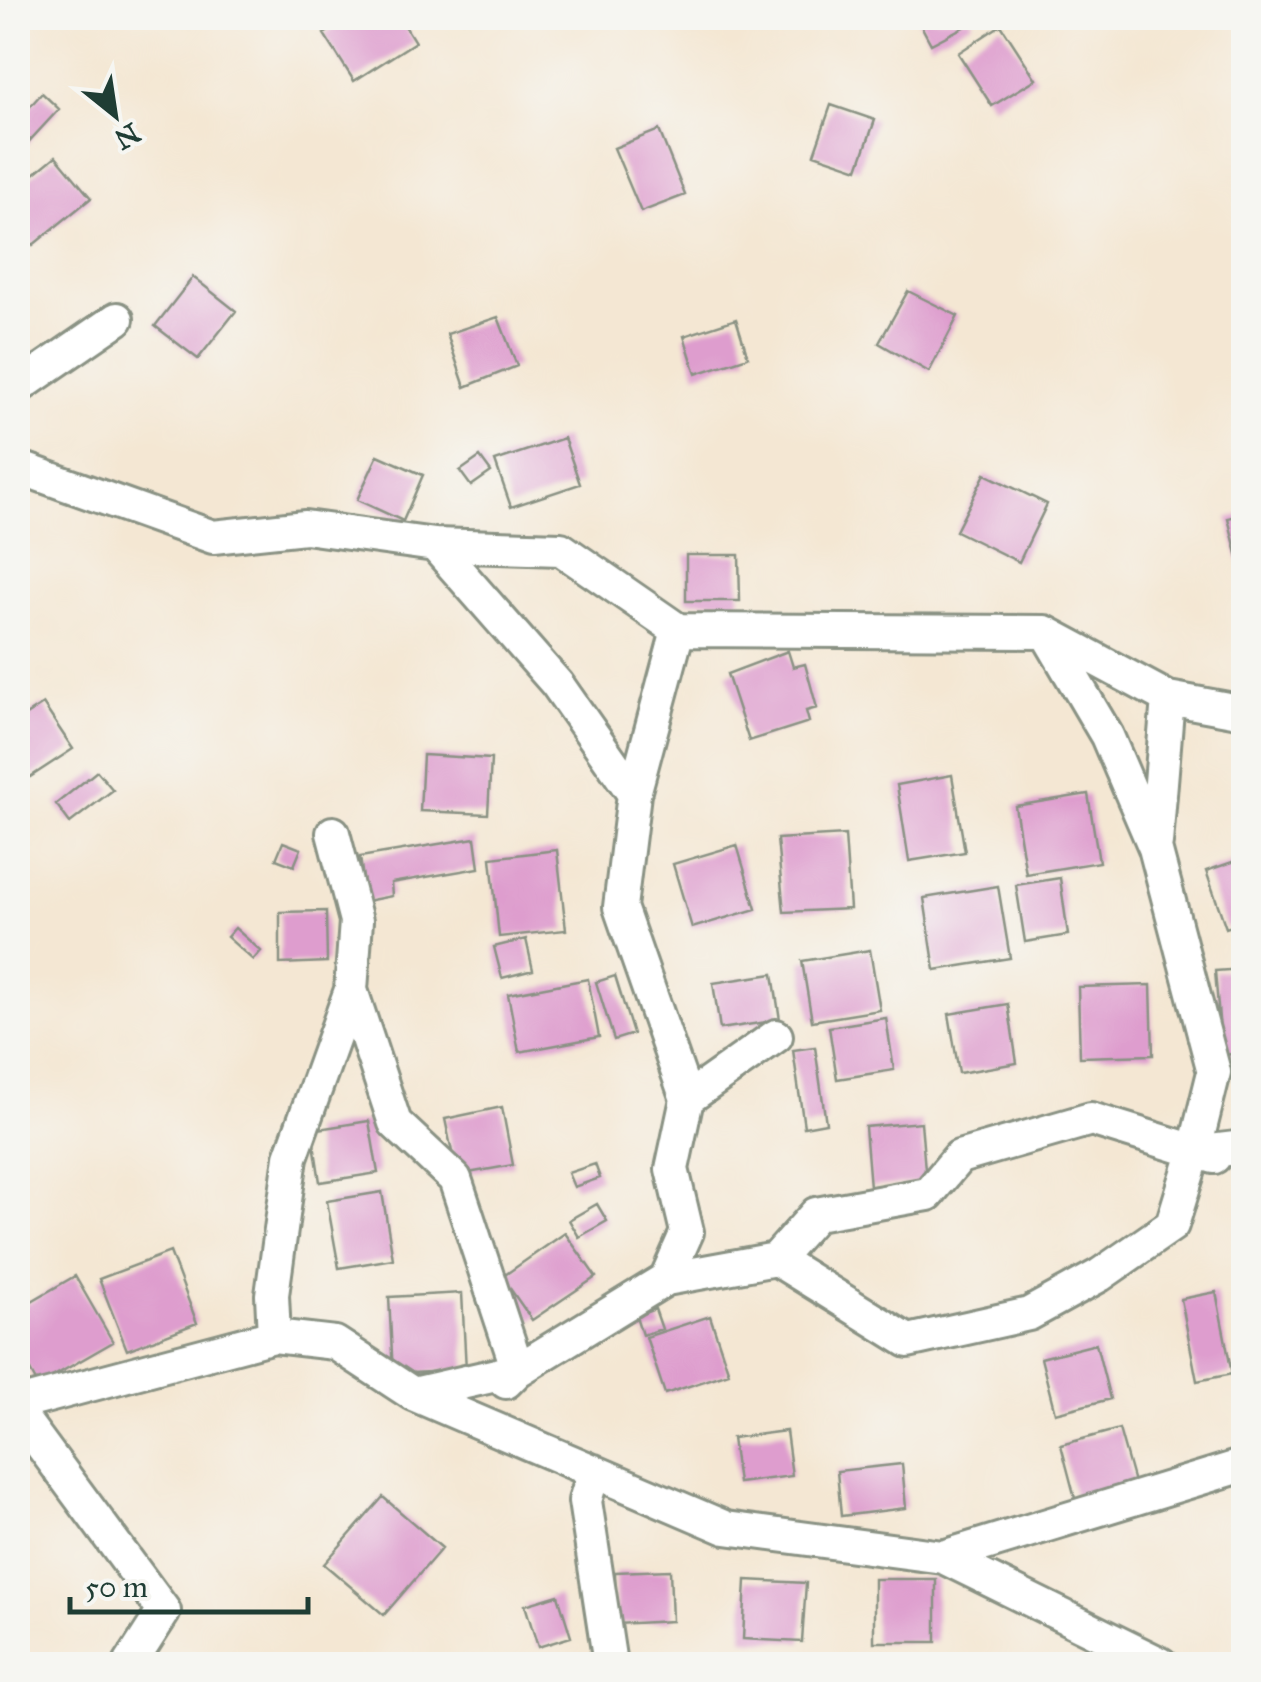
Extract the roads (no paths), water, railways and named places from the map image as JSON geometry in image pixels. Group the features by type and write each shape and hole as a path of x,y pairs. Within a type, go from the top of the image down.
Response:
{"street":[{"path":"18,387 117,320"},
{"path":"18,467 213,537 304,527 434,545 561,549 678,630 1045,632 1168,698 1244,712"},
{"path":"434,545 557,684 634,794"},
{"path":"666,1279 687,1232 672,1169 686,1100 620,907 634,794 678,630"},
{"path":"776,1259 908,1342 1029,1314 1100,1276 1172,1225 1214,1072 1155,848 1107,736 1045,632"},
{"path":"1155,848 1168,698"},
{"path":"274,1336 272,1295 290,1157 351,990 356,921 333,833"},
{"path":"351,990 395,1123 455,1179 518,1370"},
{"path":"686,1100 776,1036"},
{"path":"470,1419 518,1370 666,1279 776,1259 816,1214 928,1194 959,1157 1091,1118 1194,1154 1244,1162"},
{"path":"1194,1154 1244,1147"},
{"path":"18,1404 274,1336 335,1343 413,1394 726,1528 944,1557 1161,1664"},
{"path":"413,1394 518,1370"},
{"path":"18,1412 164,1610 130,1664"},
{"path":"944,1557 1244,1465"},
{"path":"594,1471 585,1501 610,1664"}]}
